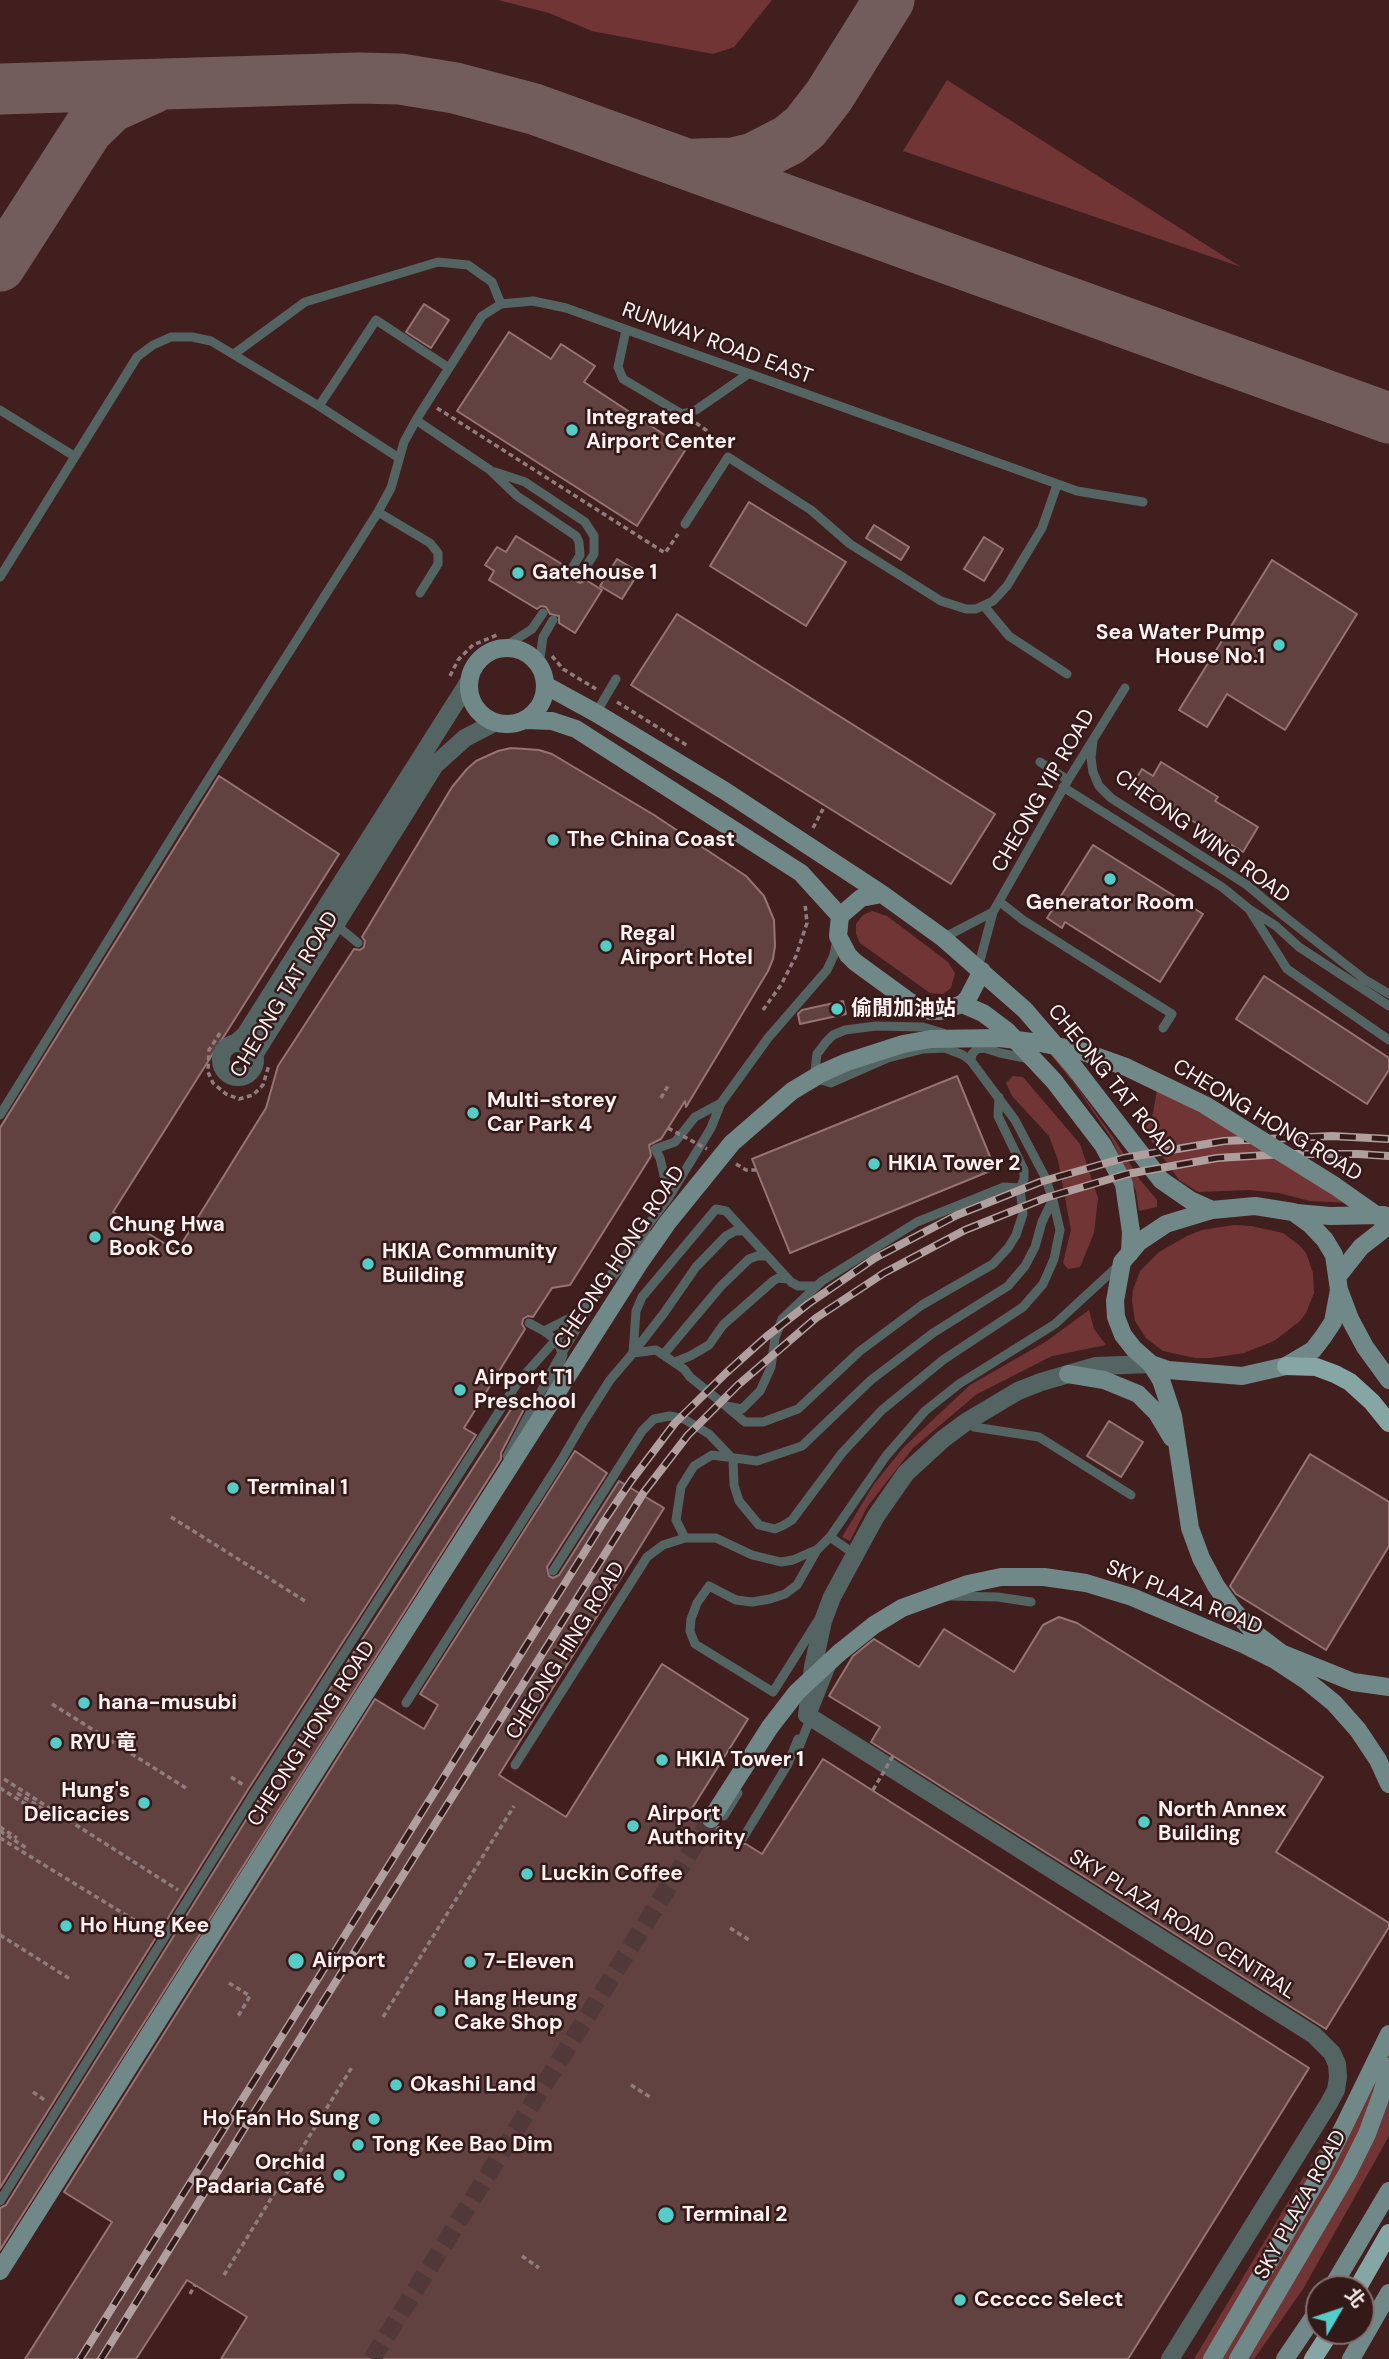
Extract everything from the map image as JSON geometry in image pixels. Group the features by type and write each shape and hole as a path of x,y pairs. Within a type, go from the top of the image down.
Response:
{"main road":[{"path":"1286,1366 1316,1367 1350,1382 1372,1402 1389,1423"},
{"path":"1365,2275 1389,2233"}],"street":[{"path":"503,648 540,657 545,685 543,699 537,711 526,720"},
{"name":"CHEONG TAT ROAD","path":"232,1036 245,1035 468,683 471,673 483,656 503,648"},
{"path":"468,683 472,703 485,718 494,723"},
{"name":"CHEONG TAT ROAD","path":"545,685 725,791 882,894 943,938 1025,1010 1074,1067 1161,1180 1189,1200 1212,1210"},
{"name":"CHEONG TAT ROAD","path":"232,1036 231,1045 222,1053 222,1065 228,1074 239,1078 248,1074 262,1058 335,924 435,765 465,738 494,723 505,725 526,720 552,722 576,729 801,873 841,916"},
{"path":"882,894 861,898 841,916 838,936 855,962 920,1007 941,1011 962,1004 968,998 980,969"},
{"path":"962,1004 983,1013 1007,1031 1077,1109 1115,1164 1124,1184 1131,1232 1115,1301 1116,1317 1123,1335 1151,1364 1161,1380 1173,1416 1176,1448 1191,1528 1206,1567 1234,1611 1256,1634 1281,1653 1353,1682 1389,1687"},
{"name":"CHEONG TAT ROAD","path":"232,1036 262,1058"},
{"name":"CHEONG HONG ROAD","path":"0,2271 640,1262 704,1175 732,1143 792,1091 822,1073 903,1044 931,1039 1000,1038 1041,1042 1081,1051 1164,1084 1335,1186 1389,1225"},
{"path":"1126,1257 1139,1241 1166,1224 1212,1210 1255,1206 1330,1216 1389,1215"},
{"path":"1293,1212 1311,1225 1334,1255 1350,1320 1365,1347 1389,1380"},
{"path":"807,1715 813,1667 823,1621 832,1597 876,1516 906,1473 943,1439 1018,1391 1096,1366 1151,1364 1168,1370 1242,1376 1286,1366 1313,1350 1323,1337 1333,1322 1339,1283 1361,1247 1389,1225"},
{"path":"1068,1374 1104,1380 1138,1394 1166,1424 1176,1448"},
{"name":"SKY PLAZA ROAD","path":"717,1817 776,1718 797,1692 839,1653 874,1625 902,1608 968,1584 1001,1577 1044,1577 1086,1583 1174,1614 1275,1660 1334,1703 1359,1730 1389,1784"},
{"name":"SKY PLAZA ROAD CENTRAL","path":"807,1715 1314,2035 1332,2053 1337,2064 1336,2090 1170,2359"},
{"path":"1212,2359 1321,2173 1389,2034"},
{"name":"SKY PLAZA ROAD","path":"1238,2359 1347,2174 1367,2134 1389,2067"},
{"path":"1339,2275 1389,2190"},
{"path":"1351,2359 1389,2293"},
{"path":"1286,2359 1305,2330"}],"lane":[{"path":"0,1115 378,512 391,488 404,442 416,421 482,316 501,304 492,282 468,265 438,262 305,302 234,354"},
{"name":"RUNWAY ROAD EAST","path":"501,304 517,301 549,303 1057,485 1143,502"},
{"path":"319,406 376,320 449,368"},
{"path":"626,330 618,367 623,379 682,414 696,410 748,374"},
{"path":"0,577 138,356 171,337 211,341 399,458"},
{"path":"0,410 74,456"},
{"path":"416,421 490,470 517,496 576,536 580,555 570,570"},
{"path":"685,524 728,457 811,510 850,544 941,601 966,609 984,606 993,601 1007,586 1042,528 1057,485"},
{"path":"490,470 525,482 585,523 594,536 595,545 594,554 580,576"},
{"path":"378,512 430,543 438,553 438,564 420,593"},
{"path":"984,606 1009,636 1066,674"},
{"path":"503,648 532,629 543,613"},
{"path":"540,657 543,637 553,620"},
{"path":"596,713 616,680"},
{"name":"CHEONG YIP ROAD","path":"980,969 993,912 1065,783 1125,688"},
{"name":"CHEONG WING ROAD","path":"1093,741 1093,772 1099,786 1111,798 1247,885 1364,979 1389,994"},
{"path":"1040,762 1065,783 1222,887 1276,926 1299,947 1389,1006"},
{"path":"1000,902 1023,920 1172,1014 1163,1028"},
{"path":"1249,909 1287,969 1389,1040"},
{"name":"CHEONG YIP ROAD","path":"943,938 993,912"},
{"path":"335,924 358,943"},
{"path":"507,1456 578,1326 621,1259 669,1197 711,1128 722,1103 780,1022 827,970 838,936"},
{"path":"553,1571 642,1431 654,1419 670,1416 684,1419 709,1434 733,1459 734,1485 739,1501 760,1525 775,1529 792,1520 842,1453 883,1410 943,1360 1023,1307 1044,1284 1054,1259 1060,1230 1045,1177 1015,1120 971,1061 945,1048 923,1049 888,1058 831,1083 821,1080 815,1071 817,1054 833,1035 845,1030 876,1026 923,1027 1000,1054 1032,1059"},
{"path":"971,1061 972,1054 977,1049 984,1048"},
{"path":"633,1353 656,1350 745,1422 763,1422 798,1409 870,1343 922,1305 993,1264 1016,1235 1023,1214 1020,1188 1024,1170 998,1116 999,1097"},
{"path":"669,1197 660,1158 655,1149 675,1142 695,1117 722,1103"},
{"path":"0,2201 255,1792 518,1382 704,1175"},
{"path":"726,1406 742,1409 760,1391 771,1367 775,1338 782,1319 817,1286 917,1222 1004,1187 1020,1188"},
{"path":"684,1538 676,1520 681,1487 694,1466 712,1455 757,1461 802,1446 871,1380 933,1332 1008,1286 1025,1266 1035,1247 1042,1222 1053,1200"},
{"path":"633,1353 636,1311 642,1297 704,1220 716,1209 726,1211 788,1279 798,1286 817,1286"},
{"path":"406,1703 610,1380 664,1313 696,1267 726,1236 735,1231 744,1231"},
{"path":"663,1355 730,1277 749,1259 767,1256"},
{"name":"CHEONG HING ROAD","path":"515,1765 647,1557 663,1545 684,1538 716,1538 752,1555 781,1562 818,1549 830,1537 886,1456 925,1411 959,1384 1055,1324 1126,1257"},
{"path":"674,1362 709,1345 723,1325 773,1281 778,1278 788,1279"},
{"path":"544,1331 571,1318 583,1308"},
{"path":"526,1441 561,1366 563,1355 556,1342 544,1331 528,1323"},
{"path":"966,1422 974,1427 1039,1437 1131,1496"},
{"path":"830,1537 856,1555"},
{"path":"717,1817 773,1736 782,1714 773,1692 695,1644 690,1630 697,1603 709,1586 736,1600 752,1602 770,1600 785,1594 797,1585 818,1549"},
{"path":"928,1598 967,1595 1031,1602"},
{"path":"773,1692 832,1597"},
{"name":"SKY PLAZA ROAD","path":"807,1715 788,1764 745,1840 788,1770 824,1681 839,1653"}],"path":[{"path":"434,406 665,553 685,524"},
{"path":"682,414 706,430 728,457"},
{"path":"446,685 458,660 473,645 492,635 505,634 521,638"},
{"path":"540,657 555,658 563,669 684,743 691,750"},
{"path":"813,828 823,808"},
{"path":"763,1010 781,985 796,956 807,923 805,905 799,896"},
{"name":"CHEONG TAT ROAD","path":"232,1036 219,1034 209,1049 208,1072 213,1083 226,1094 239,1098 253,1096 263,1084 262,1058"},
{"path":"661,1098 669,1084"},
{"path":"171,1517 305,1601"},
{"path":"52,1704 186,1788"},
{"path":"873,1790 893,1756"},
{"path":"4,1779 180,1891"},
{"path":"0,1788 35,1810"},
{"path":"17,1793 51,1814"},
{"path":"383,2017 514,1806"},
{"path":"0,1829 17,1838"},
{"path":"0,1829 28,1849"},
{"path":"0,1838 154,1933"},
{"path":"730,1928 749,1940"},
{"path":"0,1936 70,1979"},
{"path":"229,1983 250,1996 237,2018"},
{"path":"224,2275 352,2067"},
{"path":"631,2085 650,2097"},
{"path":"522,2256 539,2268"},
{"path":"190,2294 195,2285"}],"shaded area":[{"path":"0,0 1389,0 1389,2359 0,2359"},
{"path":"498,0 772,0 734,47 713,54 592,31 549,13"},
{"path":"947,80 1241,267 903,151"},
{"path":"872,911 887,916 948,962 955,973 951,988 943,994 930,993 860,943 856,924 863,915"},
{"path":"1053,1053 1140,1180 1157,1200 1157,1207 1139,1211 1136,1191 1111,1138 1051,1055"},
{"path":"1013,1076 1023,1077 1080,1144 1098,1198 1094,1233 1080,1267 1068,1269 1063,1263 1071,1230 1058,1160 1049,1136 1012,1096 1006,1083"},
{"path":"1157,1090 1201,1113 1351,1203 1310,1201 1279,1193 1249,1190 1198,1192 1179,1180 1143,1129 1148,1125 1153,1113"},
{"path":"1234,1225 1283,1233 1306,1253 1313,1273 1314,1293 1306,1313 1274,1341 1244,1353 1195,1358 1163,1351 1146,1338 1135,1321 1133,1290 1140,1271 1159,1252 1187,1236 1202,1230"},
{"path":"1089,1310 1094,1329 1106,1345 1052,1356 977,1394 913,1448 867,1507 850,1541 842,1537 874,1484 904,1447 970,1385 1047,1341"},
{"path":"1389,2034 1389,2136 1311,2275 1305,2275 1303,2289 1254,2359 1194,2359"}],"building":[{"path":"424,304 449,320 431,348 406,332"},
{"name":"Integrated Airport Center","path":"509,332 551,359 561,344 595,366 584,382 686,449 637,526 457,411"},
{"path":"749,502 846,562 806,626 710,566"},
{"path":"874,525 909,547 901,560 866,538"},
{"path":"516,536 565,566 565,574 576,581 580,583 586,580 602,590 575,633 559,623 559,616 550,614 546,607 537,609 489,580 494,571 485,565 497,547 506,552"},
{"path":"984,537 1003,549 984,581 964,569"},
{"path":"617,559 639,572 622,599 600,586"},
{"name":"Sea Water Pump House No.1","path":"1272,560 1357,614 1285,730 1227,694 1207,727 1179,710"},
{"path":"677,614 995,814 951,884 631,685"},
{"path":"511,748 552,754 654,815 746,876 764,896 774,920 773,959 686,1107 685,1101 661,1139 649,1145 651,1156 570,1285 552,1288 533,1317 523,1319 525,1329 464,1428 476,1435 249,1788 0,2188 0,1128 219,776 339,854 113,1212 177,1251 266,1108 278,1066 354,949 360,950 364,947 365,941 362,937 452,787 476,761"},
{"path":"1161,762 1218,797 1215,801 1258,827 1243,852 1133,784 1142,769 1153,776"},
{"name":"Generator Room","path":"1093,845 1203,914 1160,982 1065,922 1062,928 1047,918"},
{"path":"1264,976 1389,1058 1389,1070 1367,1104 1236,1019"},
{"path":"843,1001 846,1014 800,1024 798,1014 802,1010"},
{"name":"HKIA Tower 2","path":"957,1076 995,1169 790,1253 752,1159"},
{"path":"515,1403 524,1409 501,1453 501,1459 0,2250 0,2208 6,2205 261,1796"},
{"path":"1109,1421 1143,1442 1121,1477 1087,1456"},
{"path":"575,1451 607,1473 547,1567 549,1576 553,1578 559,1575 619,1481 664,1508 499,1775 566,1817 662,1664 748,1719 691,1810 700,1816 705,1829 719,1827 736,1838 739,1844 746,1844 762,1854 823,1759 1309,2068 1128,2359 221,2359 247,2317 187,2280 136,2359 25,2359 112,2222 64,2192 375,1699 424,1729 438,1705 420,1694"},
{"path":"1310,1454 1389,1502 1389,1546 1326,1650 1236,1594 1230,1586"},
{"name":"North Annex Building","path":"1059,1617 1077,1623 1323,1777 1276,1852 1389,1923 1326,2029 871,1742 880,1727 829,1696 853,1656 874,1639 919,1667 944,1629 1014,1672 1043,1625"}],"taxiway":[{"path":"696,164 733,163 754,158 789,140 805,127 829,96 889,0"},
{"path":"0,89 359,78 400,79 455,88 534,109 1389,418"},
{"path":"0,266 88,129 111,107 153,88"}],"tunnel":[{"path":"372,2359 711,1819"}],"railway":[{"path":"80,2359 604,1521 675,1423 726,1373 808,1304 875,1258 957,1215 1040,1182 1124,1158 1224,1141 1332,1136 1389,1139"},
{"path":"101,2359 644,1492 688,1435 738,1385 816,1318 884,1273 965,1230 1045,1198 1127,1174 1217,1158 1285,1154 1389,1156"}],"place":[{"name":"Integrated Airport Center","path":"572,430"},
{"name":"Gatehouse 1","path":"518,573"},
{"name":"Sea Water Pump House No.1","path":"1279,645"},
{"name":"The China Coast","path":"553,840"},
{"name":"Generator Room","path":"1110,879"},
{"name":"Regal Airport Hotel","path":"606,946"},
{"name":"偷閒加油站","path":"837,1009"},
{"name":"Multi-storey Car Park 4","path":"473,1113"},
{"name":"HKIA Tower 2","path":"874,1164"},
{"name":"Chung Hwa Book Co","path":"95,1237"},
{"name":"HKIA Community Building","path":"368,1264"},
{"name":"Airport T1 Preschool","path":"460,1390"},
{"name":"Terminal 1","path":"233,1488"},
{"name":"hana-musubi","path":"84,1703"},
{"name":"RYU 竜","path":"56,1743"},
{"name":"HKIA Tower 1","path":"662,1760"},
{"name":"Hung's Delicacies","path":"144,1803"},
{"name":"North Annex Building","path":"1144,1822"},
{"name":"Airport Authority","path":"633,1826"},
{"name":"Luckin Coffee","path":"527,1874"},
{"name":"Ho Hung Kee","path":"66,1926"},
{"name":"Airport","path":"296,1961"},
{"name":"7-Eleven","path":"470,1962"},
{"name":"Hang Heung Cake Shop","path":"440,2011"},
{"name":"Okashi Land","path":"396,2085"},
{"name":"Ho Fan Ho Sung","path":"374,2119"},
{"name":"Tong Kee Bao Dim","path":"358,2145"},
{"name":"Orchid Padaria Café","path":"339,2175"},
{"name":"Terminal 2","path":"666,2215"},
{"name":"Cccccc Select","path":"960,2300"}]}
